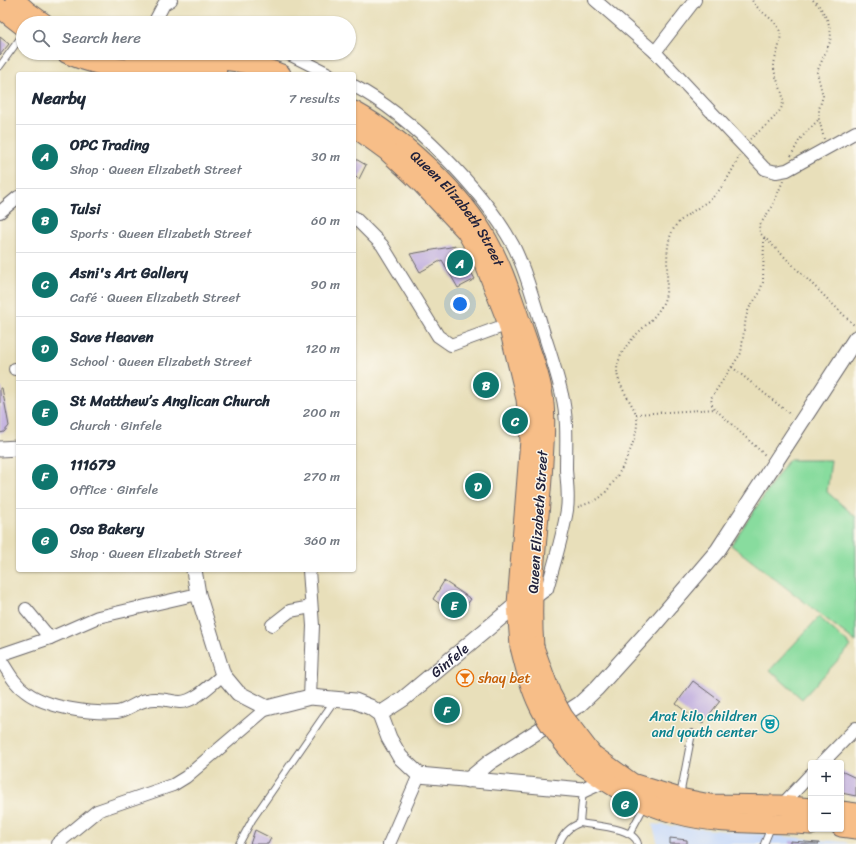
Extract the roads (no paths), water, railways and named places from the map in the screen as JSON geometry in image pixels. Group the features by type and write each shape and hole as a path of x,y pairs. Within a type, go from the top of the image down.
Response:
{"main road":[{"path":"15,0 34,16"},
{"path":"0,8 16,21"},
{"path":"86,60 98,64 136,60 205,72"},
{"path":"226,60 267,68 277,72"},
{"name":"Queen Elizabeth Street","path":"356,112 380,127 405,147 436,176 478,223 489,242 514,322"},
{"name":"Queen Elizabeth Street","path":"356,129 392,156 420,182 466,231 514,322 538,373 544,404 541,494 524,602 529,682 539,707 556,734 586,759 632,783 680,798 717,805 780,805 808,808"},
{"name":"Queen Elizabeth Street","path":"586,759 603,781 645,804 678,815 709,820 808,825"},
{"path":"844,811 856,813"},
{"path":"844,827 856,829"}],"street":[{"path":"158,16 164,4 171,0"},
{"path":"595,0 655,52 765,169 776,172 787,170 856,132"},
{"path":"655,52 695,0"},
{"path":"301,60 325,72"},
{"path":"356,87 392,110 449,163 494,214 514,246 530,285 563,396 566,422 567,510 560,543 547,589 524,602"},
{"path":"356,219 382,245 438,336 451,345 514,322"},
{"path":"468,780 490,762 580,704 597,688 718,550 856,338"},
{"path":"0,449 16,448"},
{"path":"194,572 198,594 223,675 238,693 267,708"},
{"path":"309,572 313,626 310,697"},
{"path":"0,655 50,638 98,617 198,594"},
{"name":"Ginfele","path":"380,714 403,699 524,602"},
{"path":"272,625 290,611 311,607"},
{"path":"26,609 50,638"},
{"path":"0,659 15,682 27,693 44,701 91,712 118,712 135,703 152,699 181,702 190,700 223,675"},
{"path":"57,844 97,810 173,785 186,777 267,708 310,697 336,698 354,701 380,714 389,738 400,758 419,775 583,790 603,781"},
{"path":"825,760 856,728"},
{"path":"389,844 419,775"},
{"path":"773,823 780,805 808,777"}],"lane":[{"path":"0,66 16,44"},
{"path":"238,844 252,820 336,698"},
{"path":"680,798 692,733"},
{"path":"580,823 583,790"},
{"path":"630,833 645,804"},
{"path":"559,844 563,834 580,823 630,833 636,839 638,844"},
{"path":"764,844 773,823"}],"place":[{"name":"OPC Trading","path":"460,263"},
{"name":"Tulsi","path":"486,385"},
{"name":"Asni's Art Gallery","path":"515,421"},
{"name":"Save Heaven","path":"478,486"},
{"name":"St Matthew’s Anglican Church","path":"454,605"},
{"name":"shay bet","path":"465,678"},
{"name":"111679","path":"447,710"},
{"name":"Arat kilo children and youth center","path":"770,724"},
{"name":"Osa Bakery","path":"625,804"}]}
